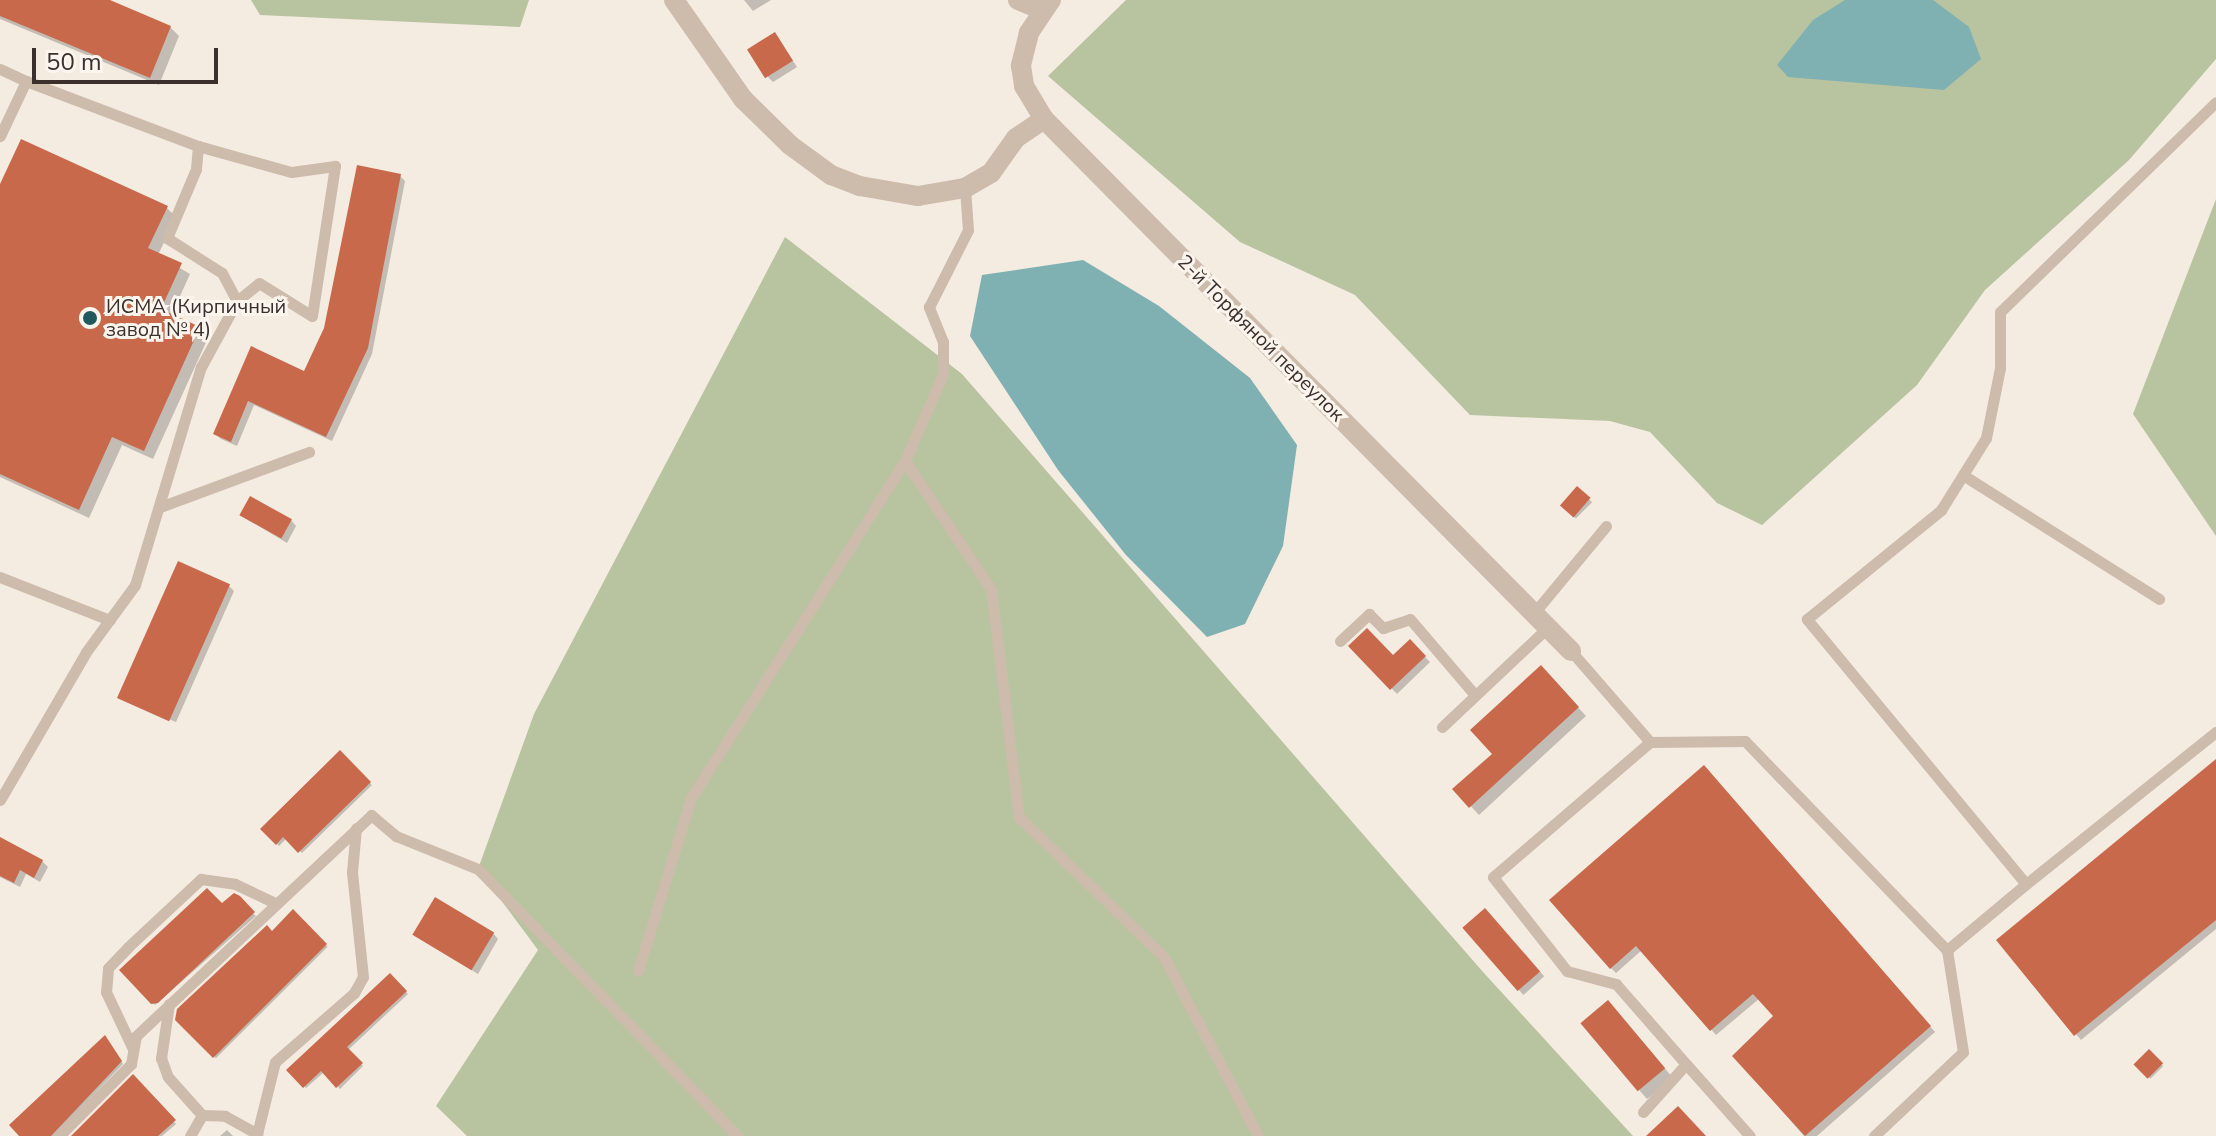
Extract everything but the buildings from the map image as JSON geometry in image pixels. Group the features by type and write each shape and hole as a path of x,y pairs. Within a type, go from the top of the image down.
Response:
{"street":[{"path":"674,0 743,99 831,175 860,186 918,196 965,188 991,173 1016,138 1044,119"},
{"path":"1018,0 1047,5"},
{"name":"2-й Торфяной переулок","path":"1047,5 1029,33 1021,66 1024,86 1044,119 1571,651"}],"lane":[{"path":"0,69 198,146 291,172 335,166 312,316 259,283 237,301 201,367 135,585 110,620 0,800"},
{"path":"0,136 26,81"},
{"path":"2026,884 1807,619 1941,510 1986,438 2000,368 2000,312 2216,102"},
{"path":"198,146 196,169 167,238 222,273 237,301"},
{"path":"638,971 691,798 905,461 943,374 943,342 929,307 968,230 965,188"},
{"path":"160,507 309,452"},
{"path":"905,461 991,589 1019,817 1164,957 1258,1136"},
{"path":"1963,475 2159,599"},
{"path":"1442,727 1475,695 1541,620 1606,526"},
{"path":"0,577 110,620"},
{"path":"1340,641 1369,614 1383,628 1410,619 1475,695"},
{"path":"1571,651 1650,742"},
{"path":"1947,950 2216,732"},
{"path":"1750,1136 1616,984 1567,971 1493,877 1650,742 1745,741 1947,950 1963,1052 1874,1136"},
{"path":"59,1136 131,1064 136,1036 273,902 371,815 396,836 478,869 738,1136"},
{"path":"169,1004 161,1058 168,1077 202,1115 225,1116 257,1135 275,1062 354,993 363,977 352,872 356,828"},
{"path":"134,1049 106,992 108,968 201,879 235,884 273,902"},
{"path":"1643,1112 1686,1064"},
{"path":"190,1136 202,1115"}],"green space":[{"path":"251,0 529,0 520,27 260,15"},
{"path":"1126,0 2216,0 2216,59 2129,160 1985,290 1917,385 1762,525 1717,503 1650,432 1610,421 1470,415 1355,295 1240,242 1048,76"},
{"path":"2216,199 2216,536 2133,414"},
{"path":"785,237 962,374 1483,972 1633,1136 467,1136 436,1106 538,950 478,869 534,714"}],"water":[{"path":"1845,0 1933,0 1969,27 1981,59 1944,90 1788,77 1777,65 1813,20"},
{"path":"1083,260 1159,306 1250,378 1297,445 1283,546 1245,624 1207,637 1126,555 1058,470 970,336 982,275"}],"place":[{"name":"ИСМА (Кирпичный завод № 4)","path":"90,318"}]}
